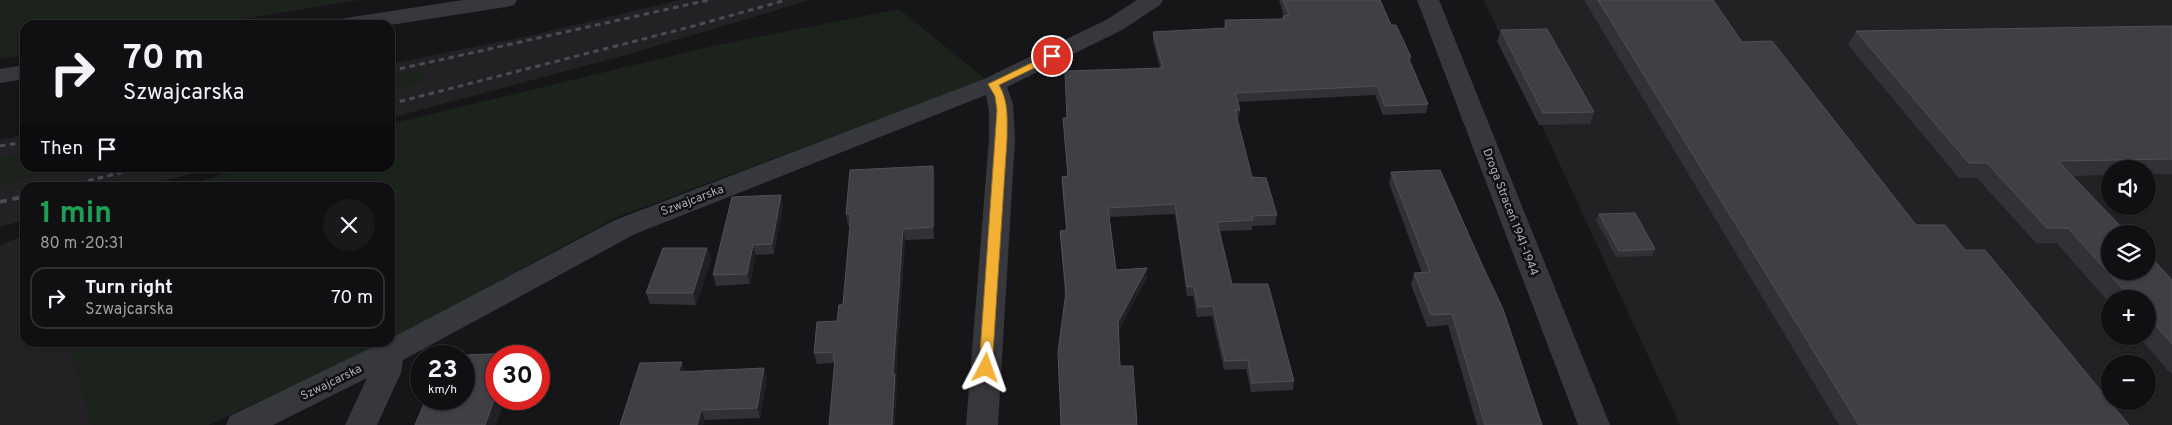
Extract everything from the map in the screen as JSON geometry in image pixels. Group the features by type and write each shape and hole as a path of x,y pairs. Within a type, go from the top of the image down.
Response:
{"street":[{"path":"378,20 506,0"},
{"name":"Szwajcarska","path":"242,425 388,354 625,227 993,84 1114,24 1152,0"},
{"name":"Droga Straceń 1941-1944","path":"1428,0 1594,425"},
{"path":"0,76 20,73"},
{"path":"982,425 1002,139 1000,96 993,84"},
{"path":"362,425 384,373 388,354"}],"shaded area":[{"path":"0,0 360,0 238,20 20,20 20,56 0,59"},
{"path":"680,0 811,0 615,58 395,117 395,63 537,34"},
{"path":"1484,0 2172,0 2172,425 1680,425"},
{"path":"899,9 985,79 617,217 395,337 395,182 198,182 231,172 395,172 395,123 713,46"},
{"path":"422,69 424,82 395,89 395,75"},
{"path":"20,136 20,172 198,172 160,182 20,182 20,221 0,227 0,140"},
{"path":"20,154 20,172 52,172 0,184 0,158"},
{"path":"20,237 20,347 70,347 92,425 0,425 0,245"},
{"path":"70,347 377,347 208,425 92,425"}],"building":[{"path":"1283,0 1380,0 1391,25 1396,25 1411,57 1408,57 1428,104 1385,106 1377,86 1235,93 1240,110 1235,110 1252,177 1266,178 1277,215 1252,216 1253,220 1217,222 1232,284 1268,284 1294,381 1252,383 1248,360 1225,361 1213,306 1198,307 1194,286 1187,287 1175,204 1108,208 1116,270 1147,268 1118,322 1120,366 1133,366 1137,425 1061,425 1058,352 1066,292 1060,231 1067,230 1062,177 1068,176 1063,118 1067,118 1065,71 1163,68 1153,32 1226,28 1225,20 1284,19 1283,16 1289,15"},
{"path":"1598,0 1713,0 1742,42 1772,41 1916,225 1945,225 1965,250 1985,250 2101,391 2101,410 2117,410 2129,425 1859,425"},
{"path":"2172,26 2172,159 2058,161 2101,206 2101,215 2110,215 2119,225 2101,225 2101,265 2068,228 2047,228 1987,163 1969,163 1856,31"},
{"path":"1547,29 1594,112 1543,113 1501,30"},
{"path":"933,166 933,227 903,229 893,375 895,374 892,425 829,425 834,352 814,353 817,322 837,321 839,305 843,304 851,214 846,214 850,170"},
{"path":"1440,170 1503,309 1542,425 1485,425 1452,314 1431,315 1414,273 1430,272 1391,172"},
{"path":"781,195 772,244 753,245 747,274 713,275 732,197"},
{"path":"1635,213 1655,249 1619,251 1599,214"},
{"path":"663,248 707,248 693,293 646,293"},
{"path":"2156,263 2172,280 2172,344 2156,325 2156,290 2124,290 2115,280 2156,280"},
{"path":"485,354 485,410 490,410 485,425 415,425 421,410 475,410 475,355"},
{"path":"682,362 678,372 764,368 757,408 701,410 697,425 620,425 640,363"}],"railway":[{"path":"395,70 709,0"},
{"path":"395,103 690,27 786,0"},
{"path":"0,146 20,143"},
{"path":"83,182 123,172"},
{"path":"0,202 20,197"}],"route":[{"path":"986,368 1002,139 1000,96 993,84 1052,56"}]}
